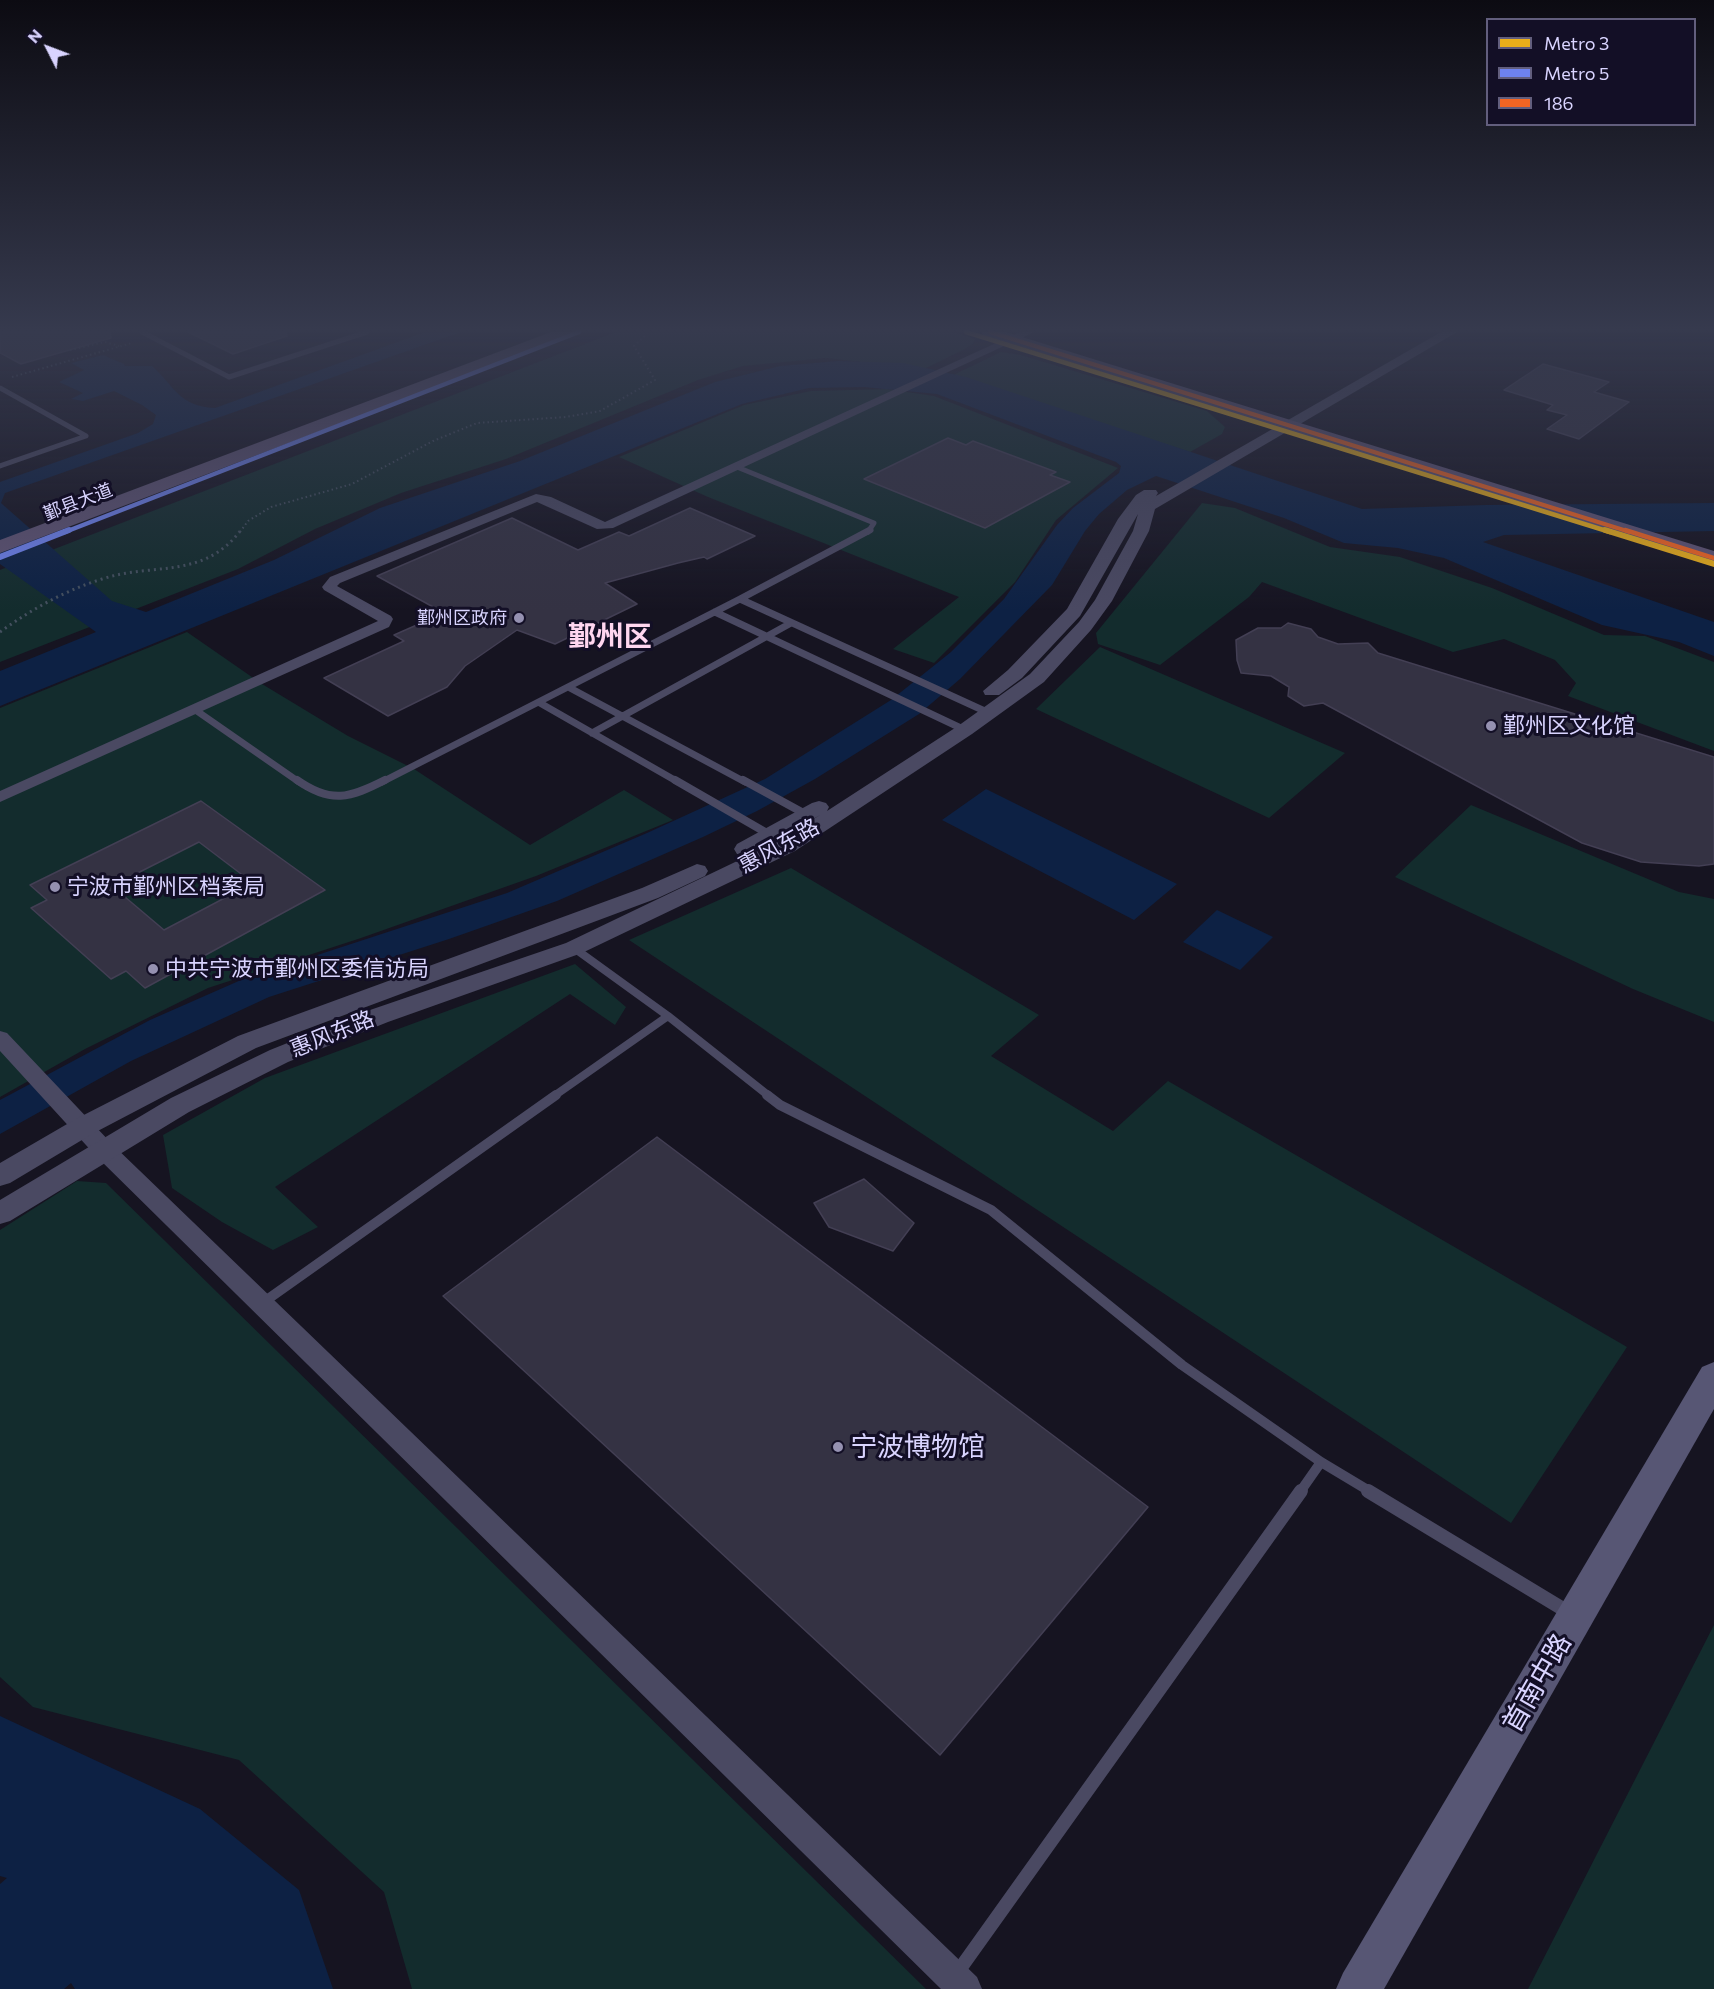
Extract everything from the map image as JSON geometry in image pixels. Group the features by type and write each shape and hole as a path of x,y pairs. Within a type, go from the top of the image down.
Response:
{"main road":[{"name":"鄞县大道","path":"0,547 25,530 292,425"},
{"name":"鄞县大道","path":"0,531 25,530 312,425"},
{"path":"1304,425 1561,511 1660,541 1710,548"},
{"path":"1307,425 1514,484 1710,548"},
{"name":"首南中路","path":"1359,1989 1714,1377"}],"street":[{"path":"0,797 384,624 386,619 329,587 335,580 536,498 546,500 602,526 608,525 828,425"},
{"name":"惠风东路","path":"0,1213 180,1105 279,1056 379,1016 574,948 815,819 981,710 1037,678 1086,626 1141,531 1148,507 1172,485 1282,425"},
{"name":"惠风东路","path":"0,1176 83,1127 247,1042 650,893 779,840"},
{"path":"0,1038 104,1150 959,1984"}],"lane":[{"path":"0,466 86,436 66,425"},
{"path":"194,710 314,792 334,797 358,794 570,688 871,530 874,523 737,466"},
{"path":"740,599 981,710"},
{"path":"715,612 957,726"},
{"path":"592,733 791,623"},
{"path":"570,688 815,819"},
{"path":"540,703 779,840"},
{"path":"574,948 668,1016 780,1105 991,1210 1182,1365 1321,1462 1576,1617"},
{"path":"261,1304 668,1016"},
{"path":"959,1984 1321,1462"}],"path":[{"path":"0,632 36,606 103,578 201,562 228,547 248,521 271,507 352,484 433,441 473,425"}],"green space":[{"path":"376,425 589,425 506,459 401,493 315,529 238,569 0,662 0,570"},
{"path":"696,425 1008,425 1118,468 1056,520 1015,582 934,663 893,649 959,597 708,497 619,457"},
{"path":"1105,425 1223,425 1225,427 1222,434 1190,452"},
{"path":"1202,503 1235,508 1330,547 1400,557 1492,588 1604,635 1645,636 1714,662 1714,751 1568,696 1576,683 1555,660 1504,639 1453,652 1262,582 1249,597 1160,665 1098,644 1096,633"},
{"path":"187,632 262,684 348,736 414,769 530,845 624,790 673,820 536,876 361,938 208,988 85,1049 0,1097 0,708"},
{"path":"1100,647 1345,753 1269,818 1036,709"},
{"path":"1471,805 1679,892 1714,899 1714,1022 1633,989 1395,877"},
{"path":"791,868 1039,1015 991,1056 1113,1131 1168,1081 1627,1347 1511,1523 629,940"},
{"path":"575,964 626,1007 615,1025 570,994 275,1187 318,1227 273,1250 222,1222 172,1188 163,1135 265,1078"},
{"path":"77,1181 106,1183 926,1989 412,1989 384,1892 239,1760 33,1707 0,1677 0,1230"},
{"path":"1714,1625 1714,1989 1528,1989"}],"water":[{"path":"152,425 198,425 5,493 1,503 112,601 146,612 274,560 380,508 520,461 609,425 691,425 0,706 0,671 96,632 0,564 0,482 138,433"},
{"path":"1018,425 1109,425 1362,509 1486,505 1714,503 1714,531 1504,535 1483,542 1714,622 1714,656 1679,642 1602,625 1444,558 1398,548 1344,543 1284,518 1156,476 1127,490 1099,514 1085,531 1052,585 960,679 919,714 815,779 703,837 557,901 449,939 269,997 131,1061 0,1134 0,1100 150,1020 241,980 507,893 765,779 891,700 951,652 1004,599 1057,525 1073,508 1119,473 1121,466 1116,462"},
{"path":"986,789 1177,884 1134,920 942,820"},
{"path":"1217,910 1273,937 1240,970 1183,942"},
{"path":"0,1716 200,1809 299,1890 333,1989 75,1989 71,1983 64,1989 0,1989 0,1884 7,1878 0,1876"}],"building":[{"path":"1553,425 1598,425 1579,439 1547,429"},
{"path":"948,438 966,445 973,441 1056,472 1050,475 1070,482 985,528 864,479"},
{"name":"鄞州区政府","path":"690,508 755,536 707,559 704,557 678,563 605,583 637,604 555,644 517,630 465,666 447,687 388,716 324,678 404,641 394,635 444,613 377,576 512,518 578,550 619,532 629,536"},
{"name":"鄞州区文化馆","path":"1288,623 1311,629 1318,637 1338,644 1368,643 1378,653 1714,757 1714,864 1699,866 1641,862 1582,843 1323,703 1304,706 1288,696 1289,687 1271,676 1241,673 1237,660 1236,640 1258,628 1281,628"},
{"path":"201,801 325,890 145,988 126,971 111,979 31,908 47,900 30,885","holes":["199,842 253,883 164,930 112,886"]},
{"name":"宁波博物馆","path":"657,1137 1148,1507 940,1755 443,1296"},
{"path":"864,1179 914,1223 893,1251 829,1227 814,1203"}],"metro line":[{"name":"5","path":"0,557 340,425"},
{"name":"3","path":"1265,425 1714,564"}],"transit line":[{"name":"186","path":"1287,425 1714,558"}],"place":[{"name":"鄞州区政府","path":"519,618"},
{"name":"鄞州区文化馆","path":"1491,726"},
{"name":"宁波市鄞州区档案局","path":"55,887"},
{"name":"中共宁波市鄞州区委信访局","path":"153,969"},
{"name":"宁波博物馆","path":"838,1447"}],"district":[{"name":"鄞州区","path":"610,637"}]}
